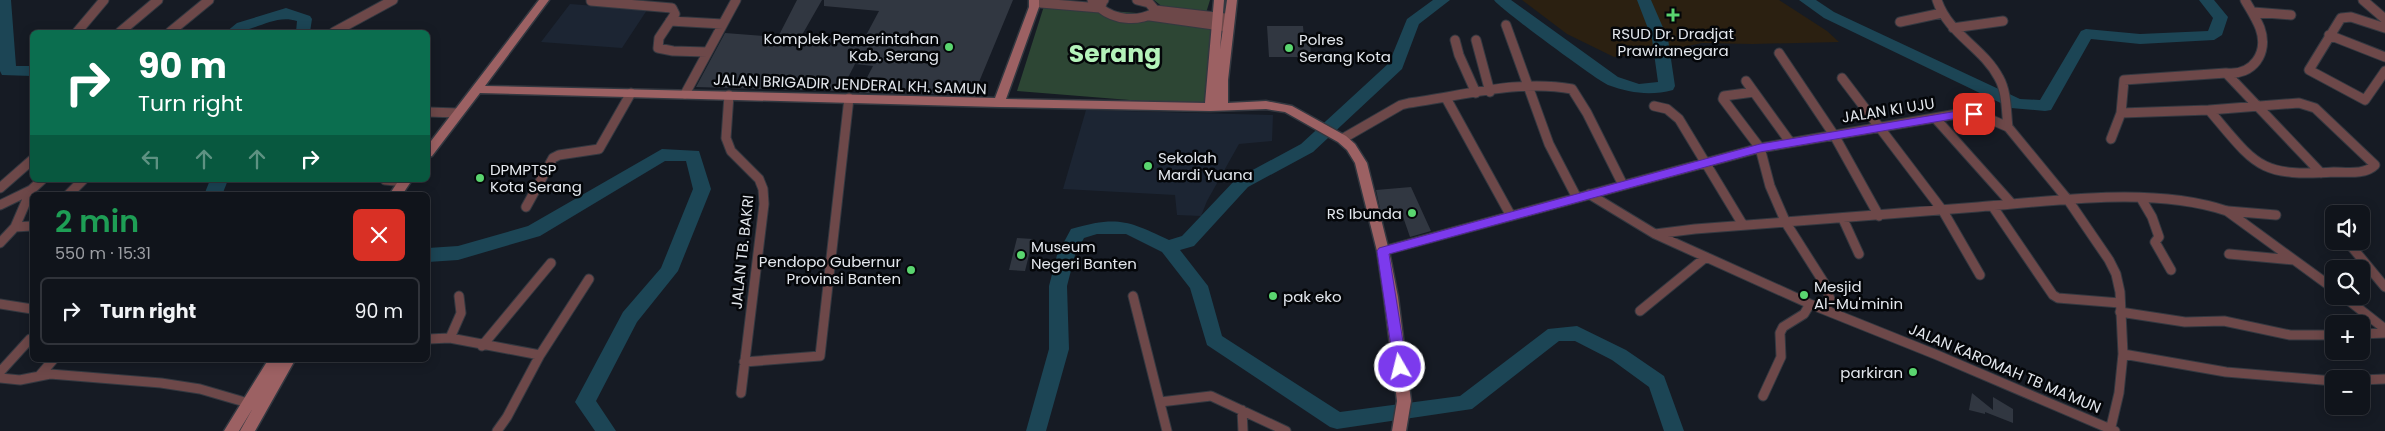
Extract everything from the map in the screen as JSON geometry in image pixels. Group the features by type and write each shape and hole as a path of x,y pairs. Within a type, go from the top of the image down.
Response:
{"main road":[{"path":"430,150 544,0"},
{"path":"1210,107 1220,0"},
{"path":"1232,0 1222,80 1222,107 1266,105 1288,109 1339,137 1351,147 1361,162 1383,251 1404,400 1400,431"},
{"path":"999,103 1036,2"},
{"name":"JALAN BRIGADIR JENDERAL KH. SAMUN","path":"476,89 1222,107"},
{"path":"397,192 405,182"},
{"path":"231,431 274,362"},
{"path":"247,431 287,362"}],"street":[{"path":"79,30 104,0"},
{"path":"122,30 158,0"},
{"path":"172,30 209,0"},
{"path":"338,30 393,0"},
{"path":"685,94 736,0"},
{"path":"1092,0 1103,3 1109,15 1140,18 1153,13 1229,23"},
{"path":"1137,0 1149,3 1153,13"},
{"path":"1937,0 1942,13 1953,28 1991,66 2001,80 2008,127"},
{"path":"2111,139 2121,113 2124,80 2226,73 2236,75 2248,72 2260,57 2262,39 2261,29 2245,0"},
{"path":"2363,0 2385,19"},
{"path":"591,1 672,8 675,14 659,38 658,48 673,51 707,52"},
{"path":"1036,2 1103,3"},
{"path":"2253,12 2291,16"},
{"path":"1900,22 1942,13"},
{"path":"2385,28 2346,17 2341,18 2309,70 2365,100 2385,71"},
{"path":"670,21 723,24"},
{"path":"1953,28 2003,21"},
{"path":"1506,25 1527,88 1549,144 1577,198"},
{"path":"2329,35 2385,57"},
{"path":"1455,40 1459,56 1476,93"},
{"path":"1476,40 1490,92"},
{"path":"1779,54 1834,135 1878,216"},
{"path":"2226,73 2321,172"},
{"path":"1842,78 1882,128 1943,211 1980,275"},
{"path":"1746,81 1790,142"},
{"path":"1339,137 1401,105 1476,93 1563,87 1572,89 1590,118 1623,185"},
{"path":"1754,92 1724,96 1723,99 1760,148 1770,186 1786,223 1826,286 1830,299 1826,310"},
{"path":"526,206 553,158 559,155 599,149 631,93"},
{"name":"JALAN TB. BAKRI","path":"729,96 726,138 731,151 759,180 763,190 764,204 740,393"},
{"path":"744,362 820,356 849,98"},
{"path":"1446,98 1511,216"},
{"path":"2121,113 2209,110 2298,103 2315,108 2375,165 2367,170 2321,172 2286,172 2268,168 2246,152 2209,110"},
{"path":"1654,106 1667,109 1679,119 1743,226"},
{"path":"430,112 458,112"},
{"name":"JALAN KI UJU","path":"1383,251 1760,148 1964,114 1974,114 2008,127 2068,200 2109,260 2116,274 2122,354 2119,393 2112,430"},
{"path":"1936,119 2012,204"},
{"path":"0,188 30,162"},
{"path":"0,205 30,190 40,182"},
{"path":"71,192 81,182"},
{"path":"0,243 15,227 30,190"},
{"name":"JALAN KAROMAH TB MA'MUN","path":"1590,194 1655,234 1810,304 2112,430"},
{"path":"1655,234 2068,200 2142,200 2202,204 2227,211 2276,215"},
{"path":"2142,200 2158,231 2159,237 2155,242 2171,270"},
{"path":"1993,207 2053,295 2058,298 2120,308 2185,322 2224,321 2290,335 2325,334"},
{"path":"2227,211 2325,282"},
{"path":"1843,219 1859,254"},
{"path":"15,227 30,226"},
{"path":"2354,250 2385,287"},
{"path":"2229,254 2295,260"},
{"path":"1640,311 1706,257"},
{"path":"482,346 551,264"},
{"path":"497,431 507,417 540,355 589,279"},
{"path":"450,338 460,322 463,310 459,296"},
{"path":"1133,296 1167,431"},
{"path":"0,304 30,309"},
{"path":"1763,396 1781,357 1780,333 1783,327 1804,314 1810,304"},
{"path":"2355,305 2369,315"},
{"path":"2370,316 2385,317"},
{"path":"2370,316 2385,329"},
{"path":"2370,334 2385,333"},
{"path":"430,339 450,338 482,346 540,355"},
{"path":"0,372 30,339"},
{"path":"2122,354 2195,369 2285,379 2325,381"},
{"path":"40,375 51,362"},
{"path":"0,378 20,380 40,375 75,375 161,383 200,389 248,403"},
{"path":"2370,380 2385,379"},
{"path":"1160,402 1211,396 1286,431"},
{"path":"1242,410 1243,431"}],"shaded area":[{"name":"RSUD Dr. Dradjat Prawiranegara","path":"1522,0 1779,0 1827,31 1839,42 1702,43 1654,53 1614,57 1567,34"},
{"path":"570,4 647,10 622,48 541,42"},
{"name":"Sekolah Mardi Yuana","path":"1086,110 1273,115 1272,141 1239,144 1207,201 1201,216 1177,215 1175,195 1063,189"}],"green space":[{"path":"1154,0 1210,0 1206,13 1165,9"},
{"path":"1044,6 1231,20 1217,107 1017,91"}],"building":[{"name":"Komplek Pemerintahan Kab. Serang","path":"797,0 822,0 802,35 863,41 879,11 824,6 824,0 1013,0 974,94 859,93 873,66 855,64 841,91 696,87 725,33 778,37"},
{"name":"Polres Serang Kota","path":"1267,26 1303,26 1304,38 1310,40 1311,57 1269,57"},
{"name":"RS Ibunda","path":"1411,187 1431,231 1410,237 1401,211 1381,213 1376,190"},
{"name":"Museum Negeri Banten","path":"1017,238 1033,239 1025,271 1009,270"},
{"path":"1972,393 1993,410 1993,397 2013,409 2013,423 1985,412 1985,414 1969,410"}],"waterway":[{"path":"4,0 8,71 30,71"},
{"path":"1168,247 1188,241 1242,183 1307,148 1396,65 1412,22 1443,0"},
{"path":"1501,0 1612,81 1639,89 1667,86 1660,39 1644,0"},
{"path":"1806,0 1829,15 2017,104 2045,106 2086,34 2140,39 2214,35 2221,17 2206,0"},
{"path":"237,30 242,26 286,13 305,19 303,30"},
{"path":"430,255 458,253 534,231 662,155 693,155 702,189 669,271 630,317 585,402 606,431"},
{"path":"214,192 218,182"},
{"path":"1036,431 1059,349 1058,286 1066,255 1077,234 1097,228 1128,228 1168,247"},
{"path":"1168,247 1199,286 1214,340 1337,421 1465,403 1555,334 1577,333 1619,355 1657,382 1674,431"}],"place":[{"name":"RSUD Dr. Dradjat Prawiranegara","path":"1673,15"},
{"name":"Komplek Pemerintahan Kab. Serang","path":"949,47"},
{"name":"Polres Serang Kota","path":"1289,48"},
{"name":"Sekolah Mardi Yuana","path":"1148,166"},
{"name":"DPMPTSP Kota Serang","path":"480,178"},
{"name":"RS Ibunda","path":"1412,213"},
{"name":"Museum Negeri Banten","path":"1021,255"},
{"name":"Pendopo Gubernur Provinsi Banten","path":"911,270"},
{"name":"Mesjid Al-Mu'minin","path":"1804,295"},
{"name":"pak eko","path":"1273,296"},
{"name":"parkiran","path":"1913,372"}],"district":[{"name":"Serang","path":"1115,53"}],"route":[{"path":"1400,367 1383,251 1760,148 1964,114 1974,114"}]}
